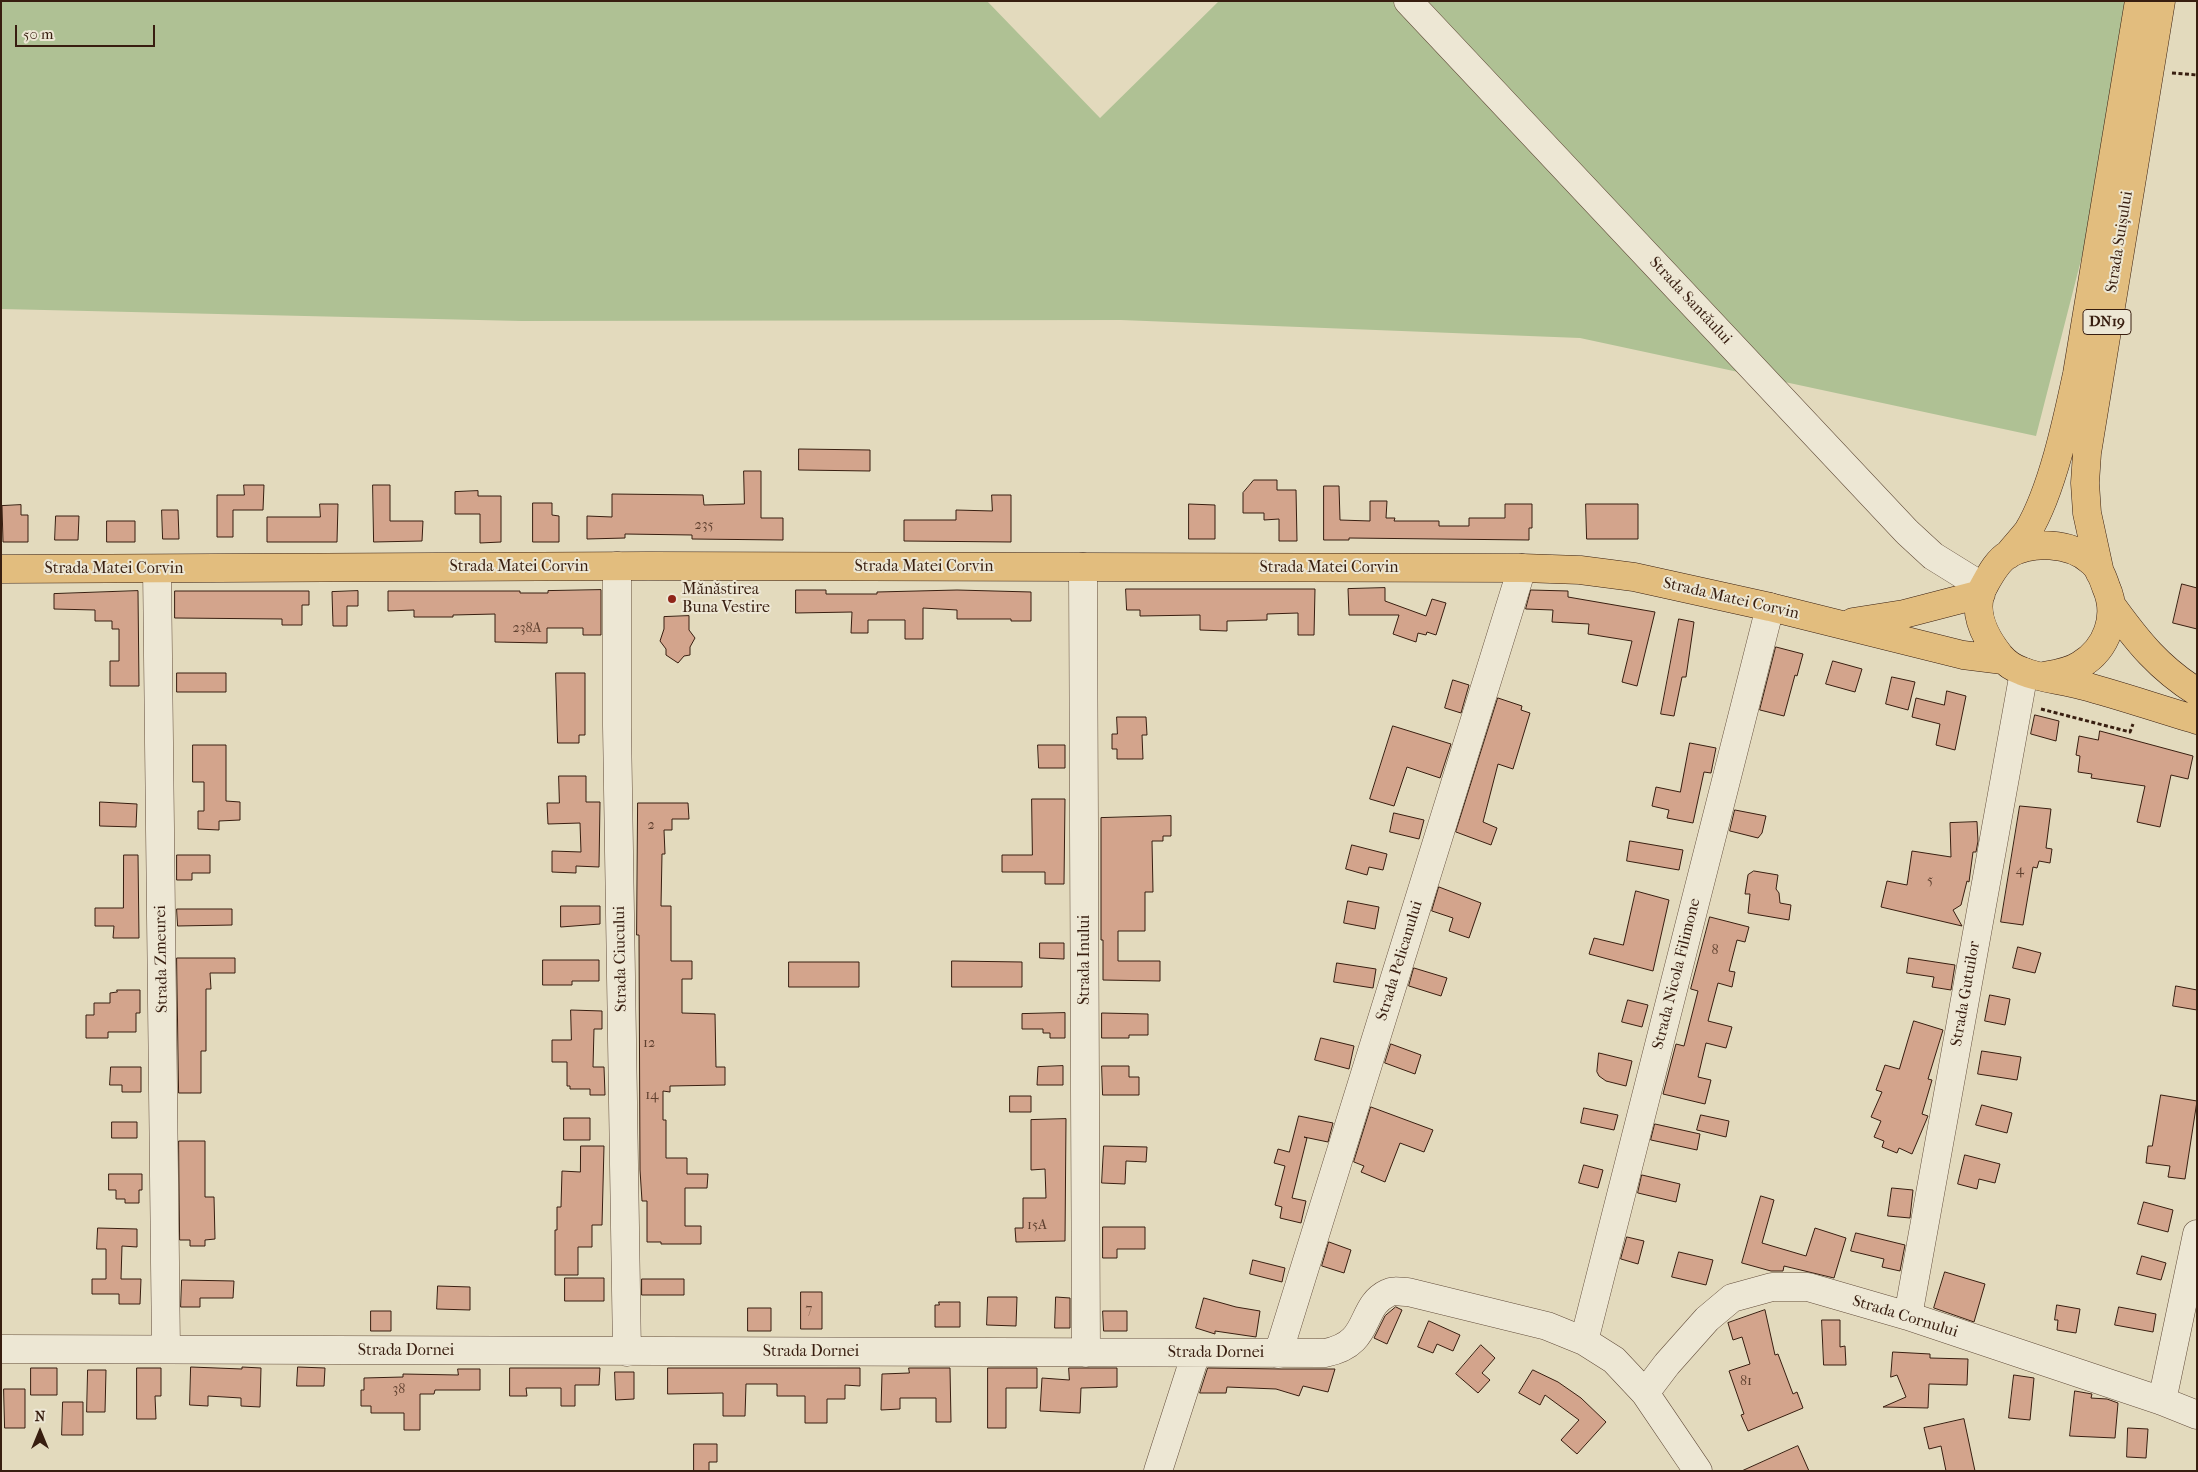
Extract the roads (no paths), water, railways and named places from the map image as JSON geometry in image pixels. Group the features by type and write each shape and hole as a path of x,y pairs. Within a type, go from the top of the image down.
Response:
{"main road":[{"name":"Strada Suișului","path":"2008,555 2027,532 2041,505 2070,408 2139,1"},
{"name":"Strada Suișului","path":"2100,573 2087,513 2085,483 2087,453 2095,393 2160,1"},
{"name":"DN19","path":"1982,590 1998,563 2008,555 2039,545 2057,546 2074,551 2091,560 2100,573 2112,606 2143,647 2172,676 2197,692"},
{"name":"Strada Matei Corvin","path":"1,569 617,566 1522,568 1580,570 1613,574 1841,624 2084,685 2197,720"},
{"name":"Strada Matei Corvin","path":"1841,624 1872,621 1904,614 1982,590"},
{"path":"1982,590 1978,608 1983,630 1990,644 2024,670"},
{"name":"DN19","path":"2024,670 2079,666 2094,655 2104,640 2111,624 2112,606"}],"street":[{"name":"Strada Santăului","path":"1408,1 1907,532 1934,556 1982,590"},
{"name":"Strada Ciucului","path":"617,566 617,746 627,1352"},
{"name":"Strada Inului","path":"1083,567 1086,1353"},
{"name":"Strada Pelicanului","path":"1278,1354 1522,568"},
{"name":"Strada Zmeurei","path":"157,569 166,1349"},
{"name":"Strada Nicola Filimone","path":"1584,1341 1770,607"},
{"name":"Strada Gutuilor","path":"1908,1316 2024,670"},
{"path":"2162,1402 2197,1234"},
{"name":"Strada Cornului","path":"1645,1393 1667,1364 1707,1319 1732,1298 1772,1287 1808,1287 1908,1316 2162,1402 2197,1416"},
{"name":"Strada Dornei","path":"1,1349 1326,1353 1339,1350 1350,1344 1358,1334 1374,1304 1389,1292 1408,1292 1547,1326 1584,1341 1614,1360 1645,1393 1698,1471"},
{"path":"1158,1471 1196,1353"}],"place":[{"name":"Mănăstirea Buna Vestire","path":"672,599"}]}
